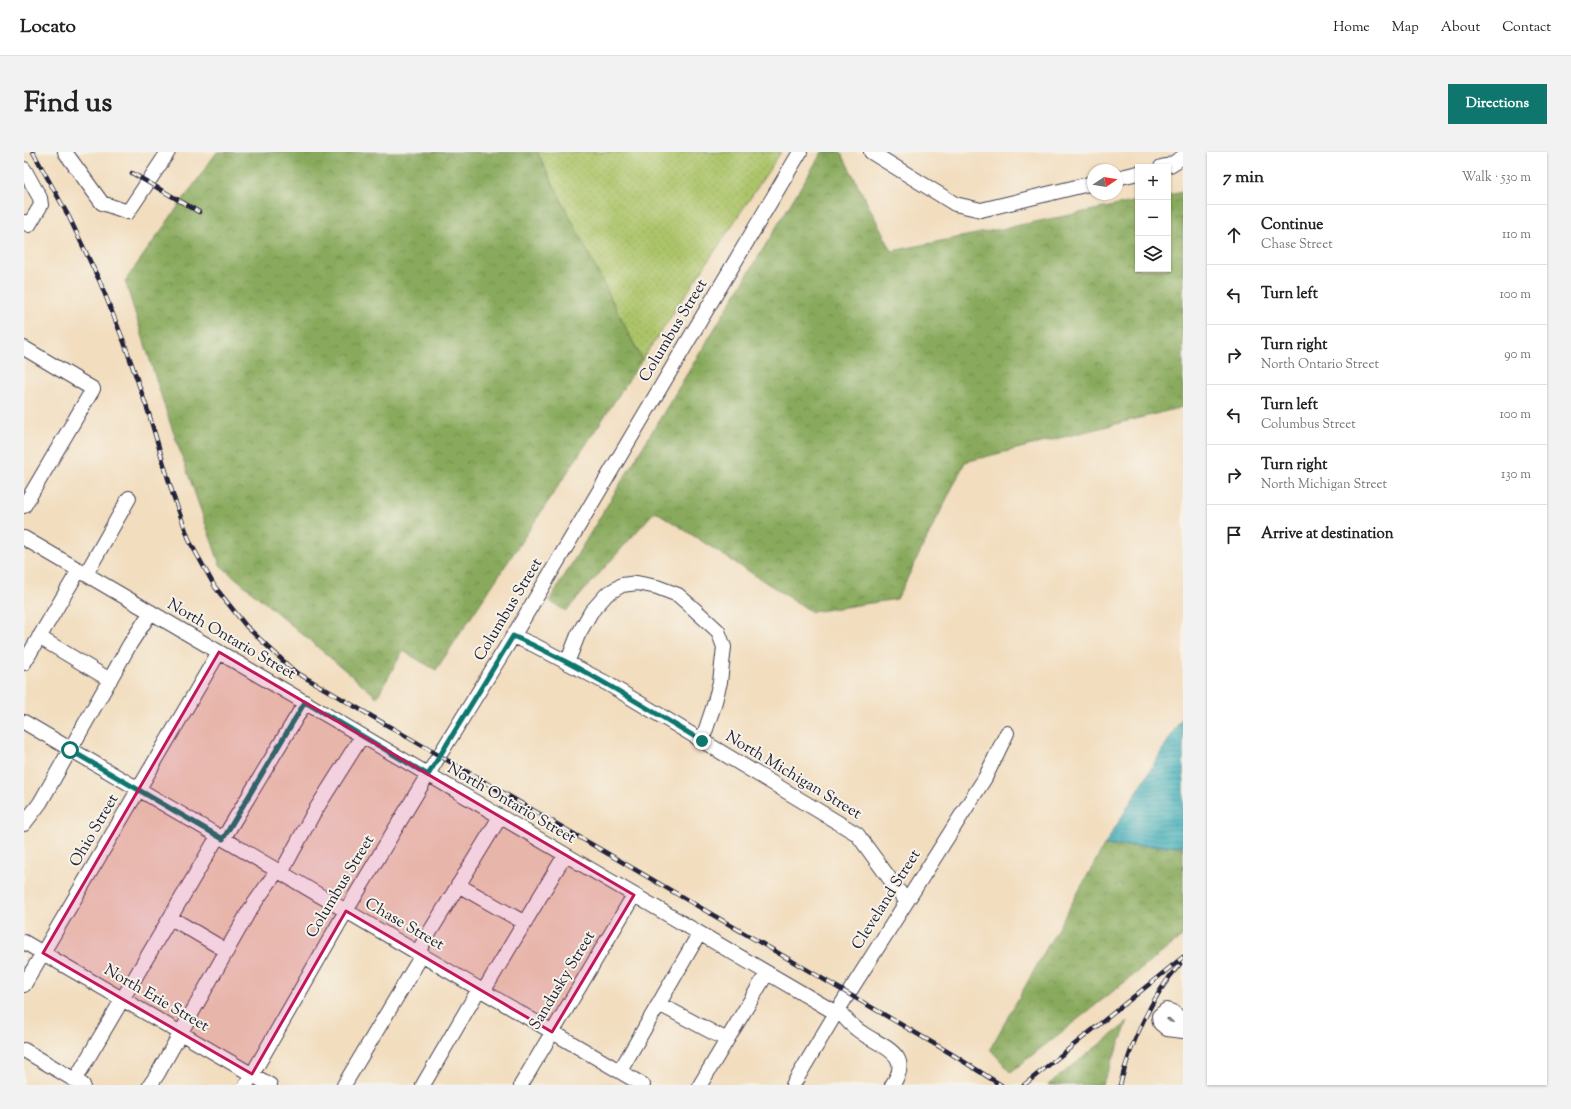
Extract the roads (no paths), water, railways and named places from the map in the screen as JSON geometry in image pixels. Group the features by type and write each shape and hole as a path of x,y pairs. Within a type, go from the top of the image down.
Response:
{"street":[{"path":"65,152 102,203 128,212 168,152"},
{"name":"Columbus Street","path":"249,1080 346,911 513,636 800,152"},
{"path":"871,152 955,204 981,210 1087,184"},
{"path":"1171,164 1183,157"},
{"path":"24,170 40,198 41,205 30,225 24,222"},
{"path":"1123,176 1135,173"},
{"path":"24,348 93,389 24,506"},
{"path":"24,663 39,637 129,498"},
{"name":"North Ontario Street","path":"24,538 767,974 837,1011"},
{"path":"567,663 578,635 587,618 607,594 622,585 637,583 657,587 678,595 718,631 724,647 720,682 702,741"},
{"path":"24,824 40,803 130,644 151,612"},
{"name":"North Michigan Street","path":"513,636 608,684 857,834 906,901"},
{"path":"39,637 110,680"},
{"name":"Ohio Street","path":"24,985 219,652"},
{"path":"24,1050 80,1083 123,999 171,918 305,702"},
{"name":"Chase Street","path":"24,722 643,1085"},
{"name":"Cleveland Street","path":"793,1085 837,1011 985,778 1006,733"},
{"path":"150,1085 257,899 279,872 362,736"},
{"path":"344,1085 458,885 500,817"},
{"path":"423,1085 481,990 525,923 565,855"},
{"path":"458,885 525,923"},
{"name":"Sandusky Street","path":"521,1085 634,895"},
{"path":"171,918 227,951"},
{"path":"620,1071 699,934"},
{"name":"North Erie Street","path":"24,942 180,1032 249,1080 270,1085"},
{"path":"700,1085 767,974"},
{"path":"659,1004 727,1040"},
{"path":"1183,1021 1173,1012 1166,1010 1160,1016 1160,1023 1167,1029 1183,1031"},
{"path":"837,1011 844,1019 865,1035 887,1047 897,1057 900,1064 897,1078 892,1085"}],"water":[{"path":"1183,716 1183,846 1104,846"}],"railway":[{"path":"33,152 69,217 100,282 124,342 149,414 173,495 190,542 215,587 246,626 294,671 950,1053 1001,1085"},
{"path":"132,173 199,212"},
{"path":"1024,1085 1183,957"},
{"path":"1120,1085 1130,1053 1143,1021 1160,991 1180,964"}]}
